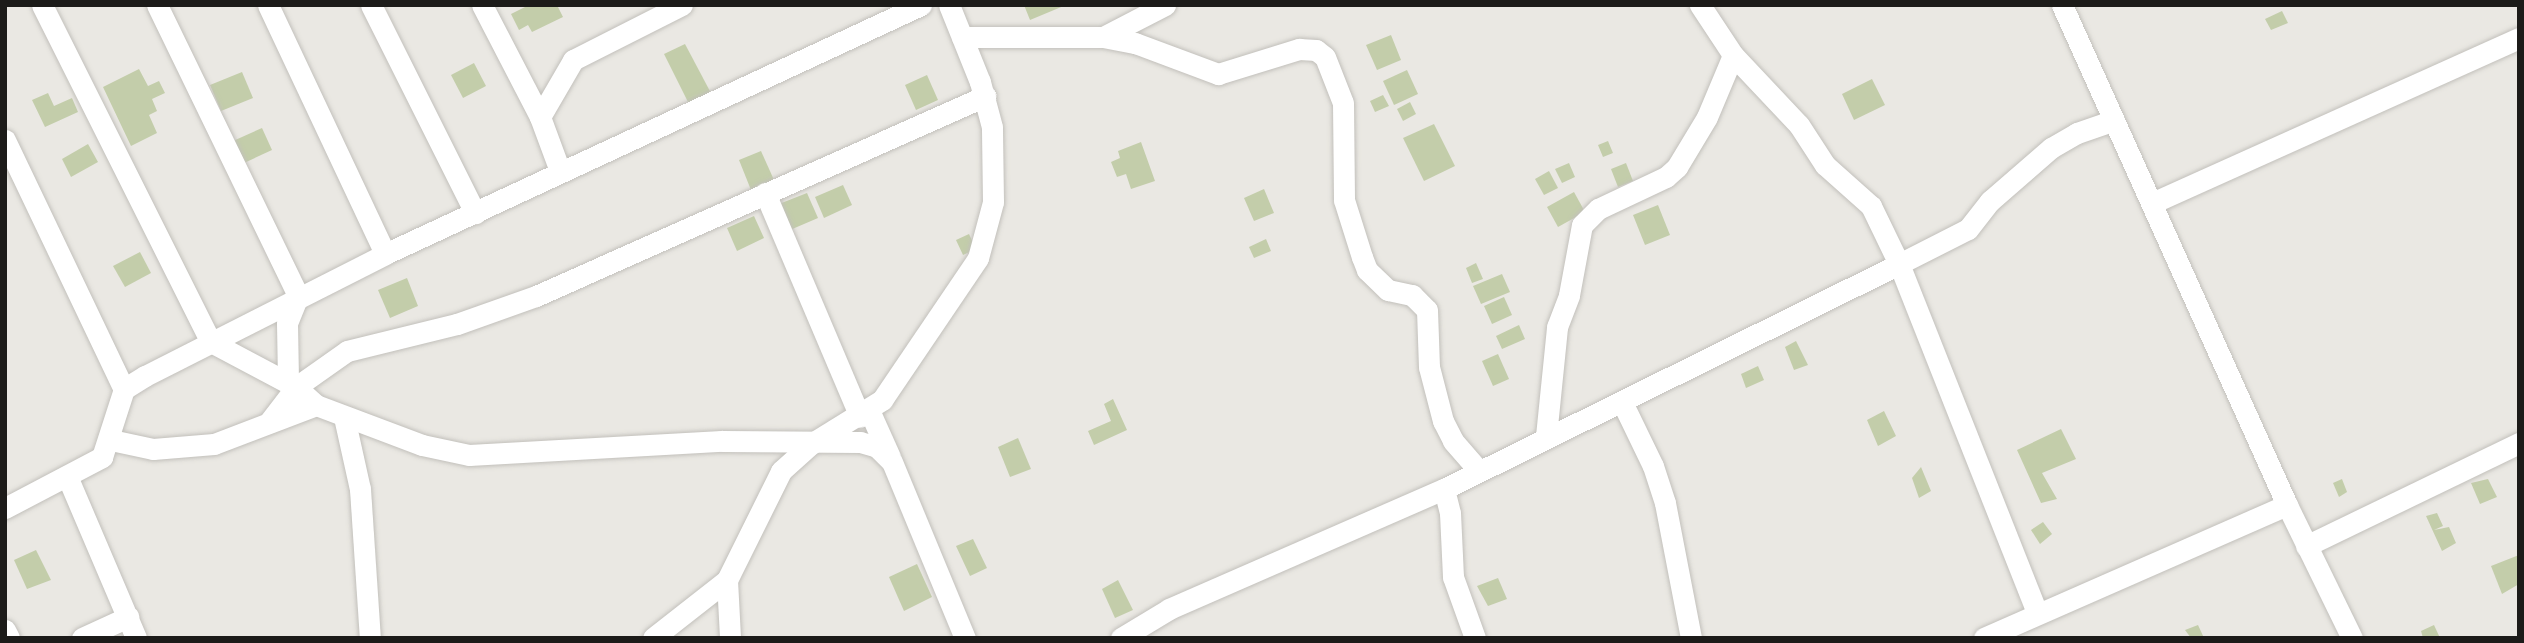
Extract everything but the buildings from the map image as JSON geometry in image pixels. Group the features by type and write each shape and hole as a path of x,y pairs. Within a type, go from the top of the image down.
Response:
{"street":[{"path":"42,5 211,342 292,385 316,405 344,417 469,456 722,441 811,444 860,442 877,447 892,462"},
{"path":"157,5 298,296 287,323 292,385"},
{"path":"268,5 384,254"},
{"path":"371,5 475,213"},
{"path":"482,5 540,117 560,171"},
{"path":"540,117 573,60 682,5"},
{"path":"124,389 298,296 384,254 921,5"},
{"path":"653,638 727,580 781,471 811,444 864,413 898,380 978,258 988,232 995,167 985,96 949,5"},
{"path":"1103,37 1165,5"},
{"path":"1700,5 1733,55 1799,125 1825,165 1871,206 1899,264 2037,613"},
{"path":"2062,5 2287,505 2352,638"},
{"path":"962,37 1103,37 1135,43 1218,74 1299,49 1316,50 1325,57 1343,103 1344,200 1362,257 1367,270 1388,290 1412,295 1427,310 1429,367 1443,421 1452,441 1478,470"},
{"path":"2151,203 2519,38"},
{"path":"1546,436 1557,327 1569,295 1582,225 1598,209 1667,177 1677,167 1707,117 1733,55"},
{"path":"270,421 292,385 347,351 457,324 536,296 985,96"},
{"path":"1121,638 1178,605 1444,489 1546,436 1622,402 1968,229 1990,201 2051,148 2077,132 2114,120"},
{"path":"5,140 124,389 111,440 102,457 5,508"},
{"path":"765,192 864,413 892,462 965,638"},
{"path":"1622,402 1653,466 1665,503 1691,638"},
{"path":"111,440 142,448 185,448 214,444 316,405"},
{"path":"344,417 360,489 370,638"},
{"path":"2306,546 2519,443"},
{"path":"66,476 136,638"},
{"path":"1444,489 1450,513 1453,577 1475,638"},
{"path":"1984,638 2287,505"},
{"path":"727,580 730,638"},
{"path":"82,638 128,617"},
{"path":"5,630 9,638"}]}
